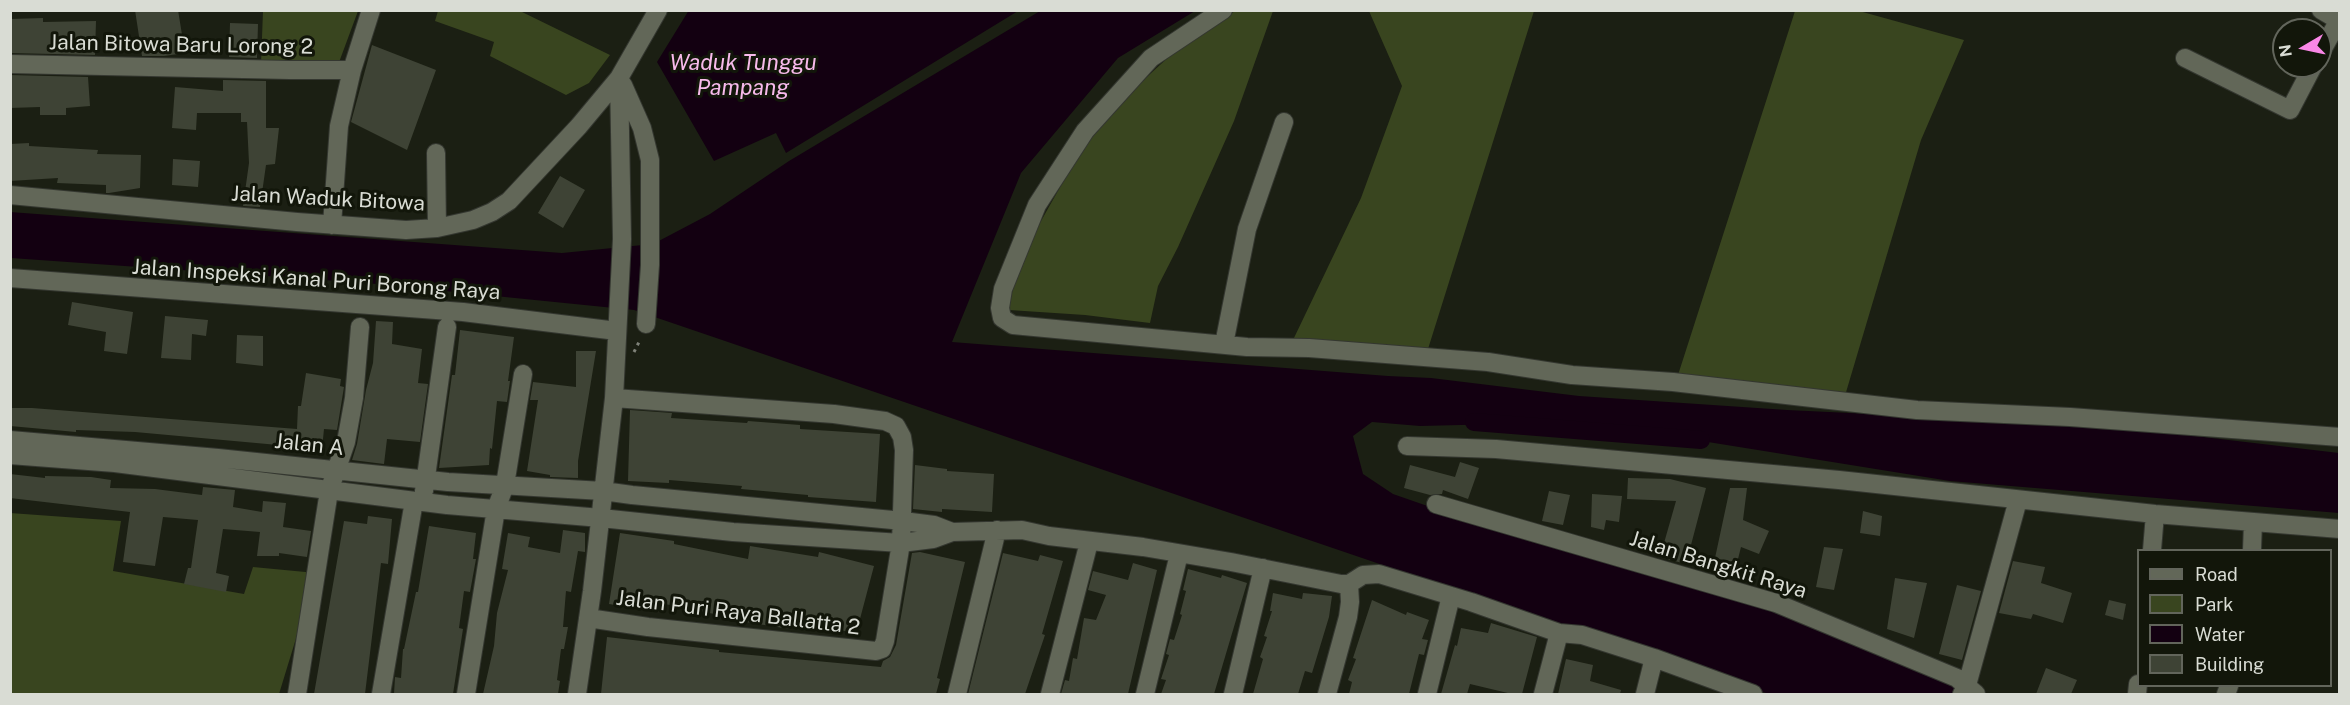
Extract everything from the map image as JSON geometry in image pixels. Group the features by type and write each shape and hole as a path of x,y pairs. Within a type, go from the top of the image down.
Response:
{"street":[{"path":"332,225 339,126 351,70 371,10"},
{"name":"Jalan Waduk Bitowa","path":"10,195 406,230 437,228 473,220 509,201 565,142 619,78 658,10"},
{"path":"1223,10 1151,58 1085,131 1037,205 1003,289 1000,308 1002,318 1013,325 1247,347 1309,348 1488,362 1533,367 1572,375 1673,382 1917,410 2070,417 2340,437"},
{"path":"2322,10 2339,19"},
{"path":"2185,58 2290,110 2307,78"},
{"name":"Jalan Bitowa Baru Lorong 2","path":"10,64 351,70"},
{"path":"577,694 601,518 614,398 622,239 619,78"},
{"path":"619,78 642,128 650,160 650,265 646,324"},
{"path":"1224,344 1247,229 1284,122"},
{"path":"436,153 437,228"},
{"name":"Jalan Inspeksi Kanal Puri Borong Raya","path":"10,278 463,312 617,327"},
{"path":"297,694 330,491 346,442 354,398 360,327"},
{"path":"381,694 418,502 426,480 447,327"},
{"path":"466,694 496,509 505,485 523,374"},
{"path":"614,398 834,414 885,421 896,426 902,437 904,450 901,543"},
{"name":"Jalan A","path":"10,440 330,491 418,502 733,532 901,543 933,539 951,532"},
{"path":"1407,446 1496,449 1839,480 2155,514 2340,529"},
{"name":"Jalan A","path":"10,455 116,456 603,491 903,521 934,525 951,532"},
{"path":"631,521 627,508 632,495"},
{"path":"1967,691 2018,500"},
{"name":"Jalan Bangkit Raya","path":"1436,504 1776,603 1957,678 1967,691"},
{"path":"2152,549 2155,514"},
{"path":"2252,549 2253,522"},
{"path":"957,694 997,530"},
{"path":"951,532 1022,530 1089,542 1143,547 1348,584 1364,575 1378,574 1559,633 1582,635 1654,658 1729,690 1753,694"},
{"path":"1050,694 1089,542"},
{"name":"Jalan Puri Raya Ballatta 2","path":"588,618 648,627 876,651 882,649 885,640 901,543"},
{"path":"1145,694 1179,554"},
{"path":"1233,694 1263,568"},
{"path":"1328,694 1348,617 1350,602 1348,584"},
{"path":"1427,694 1451,596"},
{"path":"1542,694 1559,633"},
{"path":"1646,694 1654,658"}],"green space":[{"path":"263,11 358,11 338,65 261,63"},
{"path":"438,11 520,11 610,55 589,83 566,95 490,56 494,42 435,21"},
{"path":"1235,11 1273,11 1234,121 1178,247 1158,286 1150,323 1085,315 1009,310 1005,285 1095,125 1174,52"},
{"path":"1369,11 1534,11 1428,349 1293,340 1361,198 1402,86"},
{"path":"1795,11 1859,11 1964,40 1921,140 1844,399 1678,375"},
{"path":"10,513 121,521 113,571 244,594 253,567 316,573 279,694 11,694"}],"water":[{"name":"Waduk Tunggu Pampang","path":"689,10 1018,11 786,153 776,133 714,161 657,62"},
{"path":"1040,11 1195,11 1118,58 1021,173 952,342 1431,378 1579,396 1787,410 2101,425 2339,453 2339,513 1950,481 1584,422 1420,426 1372,422 1353,436 1363,474 1393,494 1528,541 1842,626 1947,680 1962,694 1769,694 1503,606 634,310 366,283 11,258 10,212 562,253 653,244 710,214 789,161"}],"building":[{"path":"135,10 178,10 185,53 142,56"},
{"path":"43,18 43,22 96,21 95,55 10,53 10,19"},
{"path":"230,23 258,24 257,58 229,57"},
{"path":"372,45 436,70 407,150 351,122"},
{"path":"10,75 88,77 90,106 66,108 66,115 40,115 40,107 10,108"},
{"path":"223,80 266,81 266,128 279,128 275,164 266,165 260,207 243,206 249,163 247,122 241,122 241,113 197,113 196,130 172,128 175,87 223,91"},
{"path":"29,143 29,146 98,150 97,154 141,155 140,188 106,193 106,185 57,183 58,178 10,181 10,144"},
{"path":"173,159 200,161 198,187 172,185"},
{"path":"560,176 585,190 563,228 538,213"},
{"path":"72,302 133,312 127,354 104,351 106,332 68,325"},
{"path":"165,316 208,320 206,336 192,334 191,360 161,358"},
{"path":"376,321 393,322 392,344 422,349 418,383 428,384 420,442 387,439 384,464 352,460 373,363"},
{"path":"460,330 514,337 507,402 497,401 489,465 439,468 452,375 455,375"},
{"path":"237,335 263,336 263,366 236,363"},
{"path":"576,351 596,351 578,461 578,478 550,477 550,475 527,471 538,400 530,400 533,382 576,387"},
{"path":"306,373 341,379 340,386 344,387 337,430 324,429 322,449 135,432 76,430 76,432 10,426 10,408 32,408 297,429 298,406 301,406"},
{"path":"630,410 672,413 671,418 747,423 748,421 800,425 800,429 880,434 876,502 741,489 742,486 669,480 669,483 628,481"},
{"path":"1460,462 1479,468 1468,499 1443,490 1442,494 1430,495 1404,488 1410,465 1455,477"},
{"path":"915,465 947,469 947,471 994,474 992,512 942,509 942,512 913,509"},
{"path":"10,474 45,478 45,476 91,477 111,480 110,488 155,489 202,495 203,487 235,490 233,507 262,512 263,501 286,503 283,527 311,531 307,557 279,553 279,556 257,556 260,532 223,529 216,573 229,576 226,592 184,584 188,568 191,568 198,520 163,517 155,566 123,562 130,512 10,498"},
{"path":"1628,478 1670,479 1706,488 1686,564 1660,557 1676,501 1627,499"},
{"path":"1730,488 1747,488 1743,520 1769,531 1759,554 1741,547 1737,563 1715,558"},
{"path":"1549,491 1570,495 1563,525 1542,521"},
{"path":"1592,494 1622,496 1619,522 1606,520 1604,530 1591,527"},
{"path":"1863,511 1882,516 1880,536 1860,533"},
{"path":"368,516 392,519 388,564 381,563 365,694 314,694 344,521 367,524"},
{"path":"429,526 476,533 473,559 476,559 470,592 464,591 459,628 463,629 453,694 394,694 395,677 401,678 403,649 416,592 418,592"},
{"path":"563,530 585,533 585,552 578,551 571,592 566,591 563,627 568,627 564,649 561,649 557,680 560,681 558,694 483,694 494,646 497,613 508,570 502,569 508,533 530,537 528,547 560,553"},
{"path":"620,533 674,541 674,544 748,559 750,546 818,557 819,552 874,566 856,634 792,617 790,629 739,621 739,619 665,604 664,613 609,604"},
{"path":"1824,547 1843,549 1834,590 1816,587"},
{"path":"920,552 965,562 937,678 940,679 936,694 601,694 607,637 719,650 719,652 881,667 883,661 890,657 896,645 912,553"},
{"path":"1003,553 1038,561 1040,555 1063,561 1042,634 1045,635 1025,694 968,694"},
{"path":"2013,561 2045,567 2041,583 2072,593 2063,623 2033,614 2031,619 1999,613"},
{"path":"1133,563 1157,570 1128,694 1061,694 1065,680 1069,681 1073,658 1077,659 1084,618 1096,620 1106,595 1088,590 1093,571 1128,580"},
{"path":"1188,569 1221,578 1222,575 1247,583 1214,694 1161,694 1166,680 1161,679 1169,655 1166,654 1170,639 1174,640 1182,615 1180,614 1186,591 1183,590"},
{"path":"1895,578 1927,583 1914,638 1887,629"},
{"path":"1957,585 1981,591 1962,660 1939,654"},
{"path":"1273,593 1302,599 1303,593 1332,596 1329,617 1312,673 1305,671 1298,694 1253,694 1263,659 1260,657 1267,637 1264,636 1272,611 1270,611"},
{"path":"1372,600 1406,615 1407,612 1429,620 1422,639 1428,640 1424,655 1419,654 1409,694 1349,694 1352,682 1348,680 1356,659 1353,658"},
{"path":"2109,600 2126,604 2123,620 2105,615"},
{"path":"1491,623 1537,637 1522,694 1512,694 1470,684 1467,694 1441,694 1461,628 1488,633"},
{"path":"1566,659 1593,665 1590,681 1621,690 1620,694 1558,694"},
{"path":"2046,668 2077,680 2071,694 2036,694"}],"waterway":[{"path":"1474,422 1701,440"}]}
